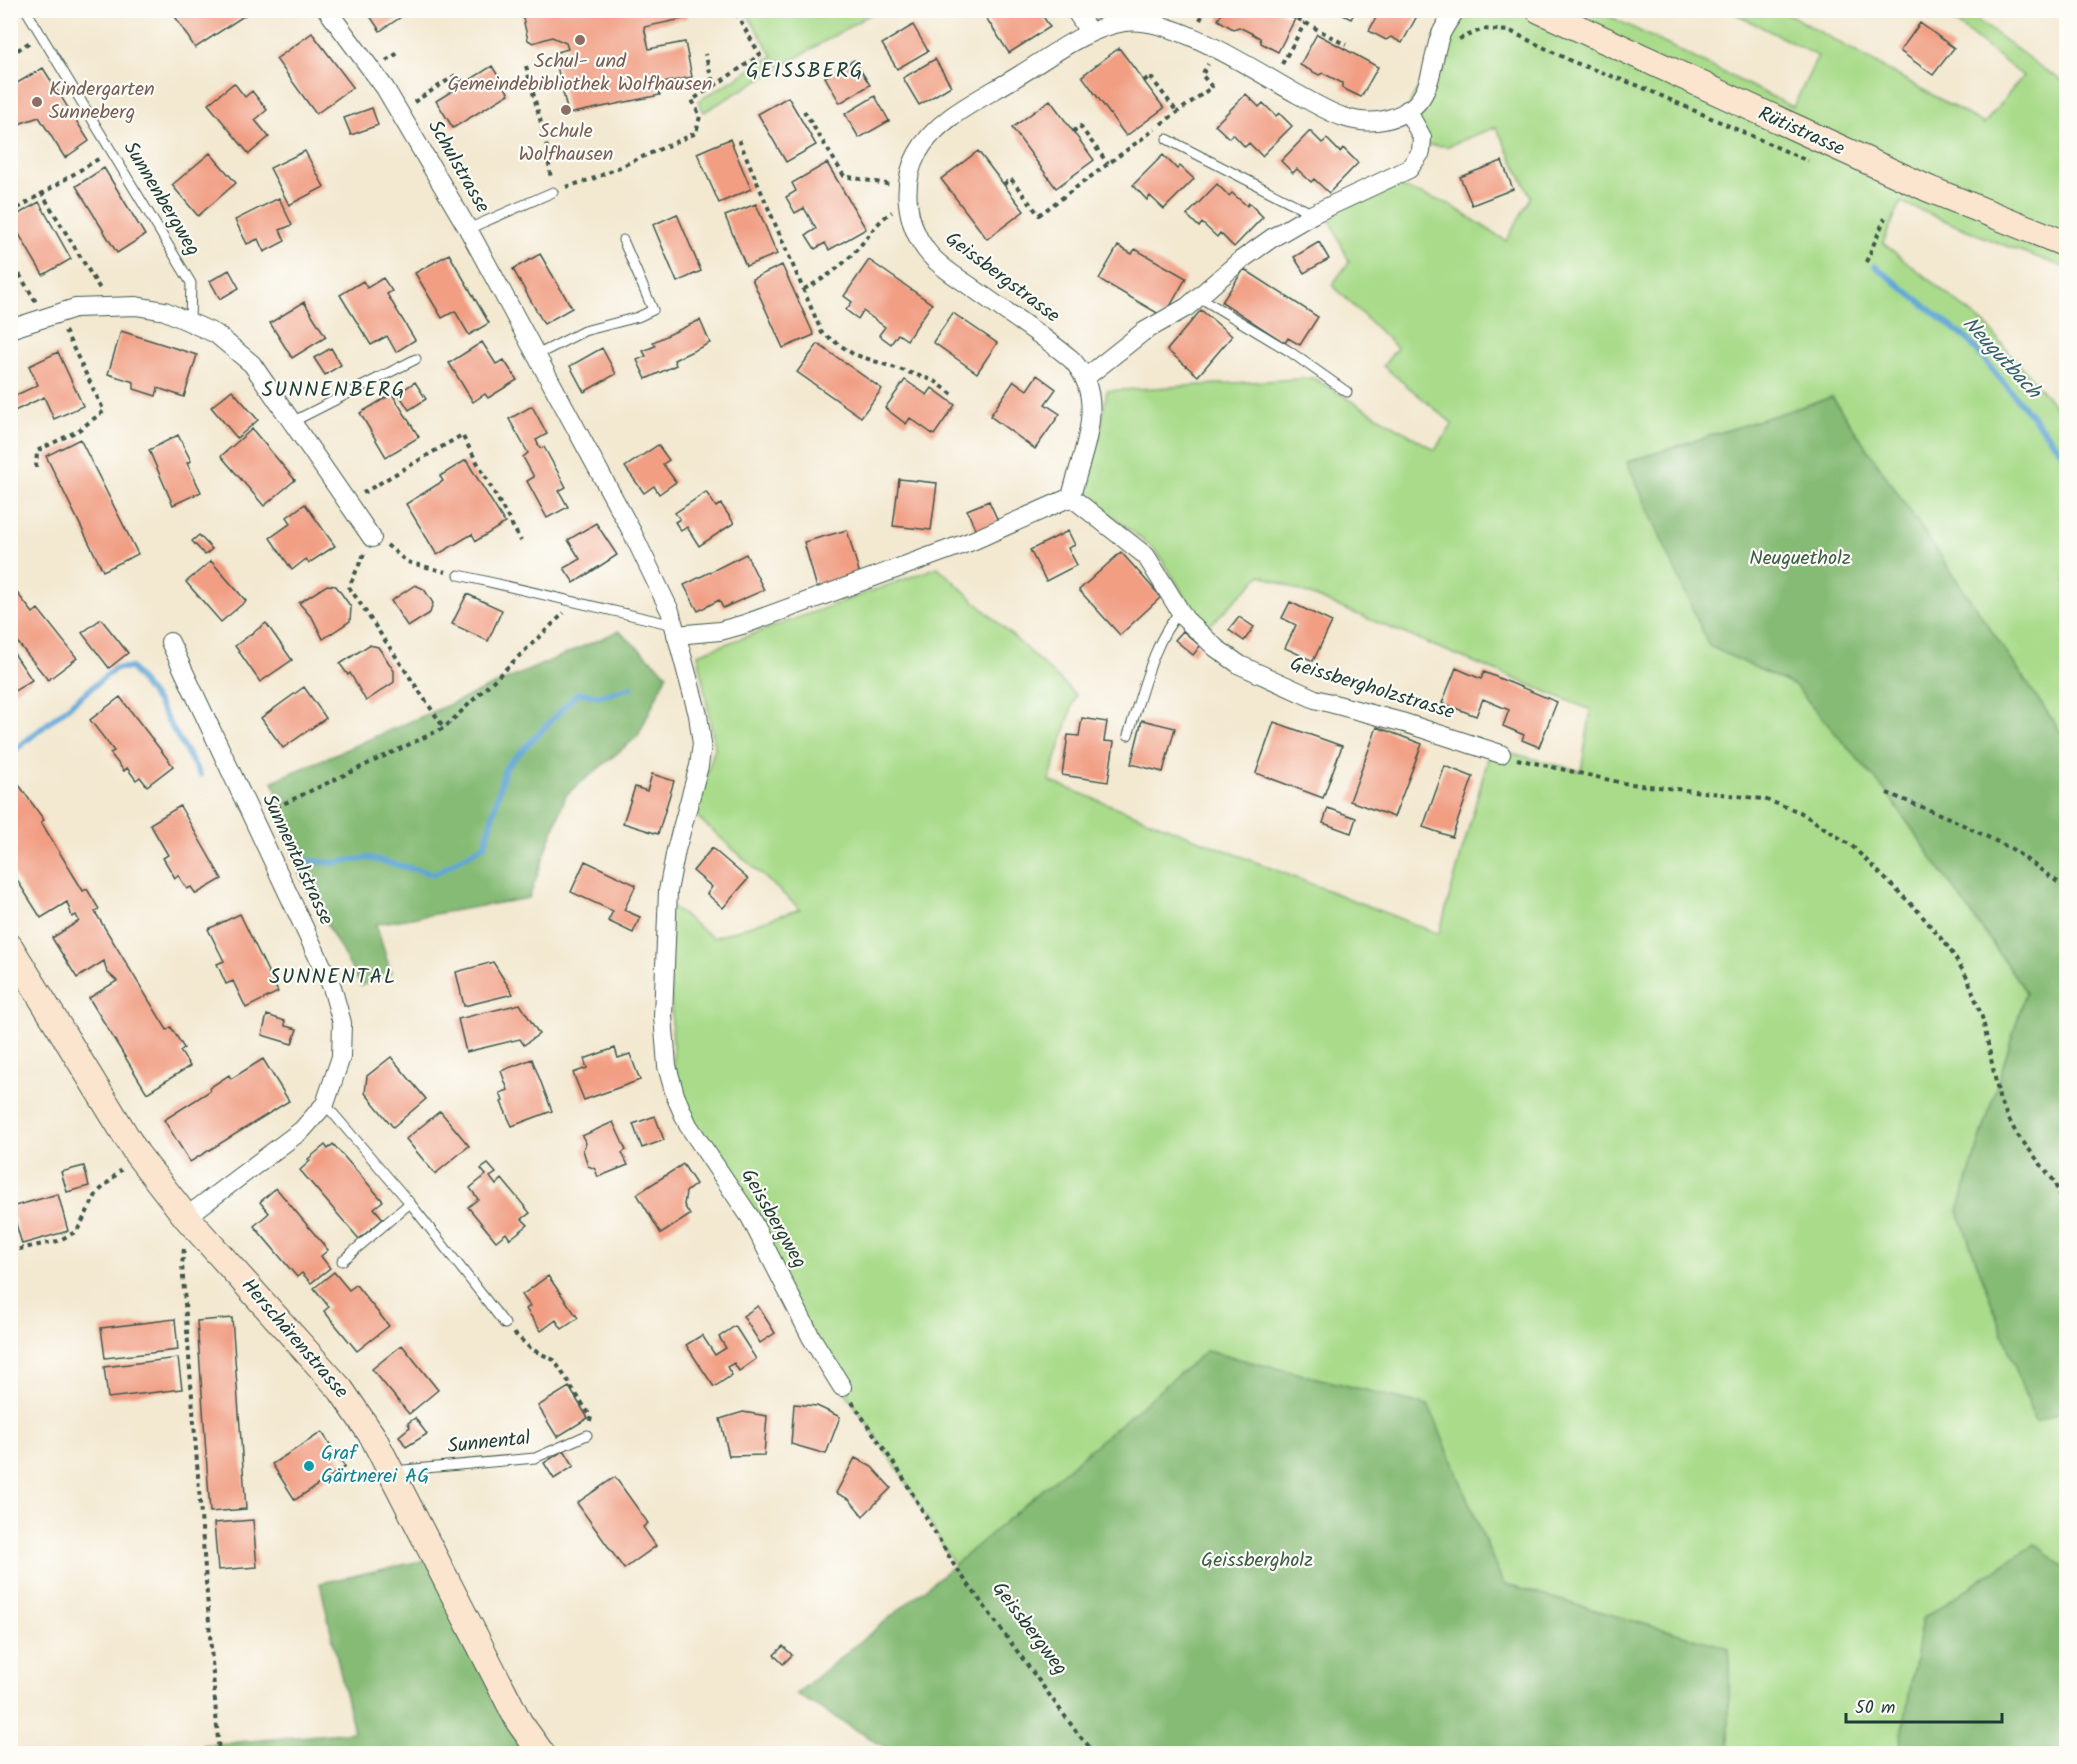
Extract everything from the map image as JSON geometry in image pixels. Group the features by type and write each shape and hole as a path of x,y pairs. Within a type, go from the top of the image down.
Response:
{"street":[{"name":"Schulstrasse","path":"327,10 385,88 468,229 535,357 637,540 662,592 675,630"},
{"path":"1075,10 1090,33"},
{"path":"907,195 916,157 932,132 955,114 1090,33 1122,22 1151,21 1174,29 1332,113 1352,120 1379,121 1407,110 1429,85 1443,30 1456,10"},
{"name":"Rütistrasse","path":"1539,10 1911,181 2067,244"},
{"path":"1085,378 1143,332 1199,297 1253,251 1312,214 1388,182 1415,164 1421,152 1422,137 1407,110"},
{"name":"Geissbergstrasse","path":"907,195 917,236 937,262 1061,351 1080,368 1092,399 1092,410 1071,497"},
{"path":"10,329 75,308 136,306 165,311 190,320 216,334 252,364 372,538"},
{"path":"675,630 720,631 745,624 972,541 1071,497"},
{"name":"Geissbergholzstrasse","path":"1071,497 1146,556 1180,612 1198,633 1226,656 1292,690 1501,754"},
{"name":"Geissbergweg","path":"675,630 698,715 702,744 699,766 676,850 668,891 663,1016 667,1066 675,1095 688,1125 750,1217 812,1337 842,1387"},
{"name":"Sunnentalstrasse","path":"170,642 332,987 342,1023 341,1057 325,1104 302,1130 186,1217"},
{"name":"Herschärenstrasse","path":"10,947 137,1154 186,1217 341,1390 373,1437 519,1722 542,1754"}],"lane":[{"name":"Sunnenbergweg","path":"26,10 191,283 190,320"},
{"path":"1167,139 1312,214"},
{"path":"468,229 553,192"},
{"path":"535,357 584,332 638,317 653,310 623,240"},
{"path":"1199,297 1289,351 1347,392"},
{"path":"292,422 416,359"},
{"path":"459,575 576,602 675,630"},
{"path":"1128,735 1160,646 1170,624 1180,612"},
{"path":"325,1104 410,1203 505,1324"},
{"path":"342,1261 410,1203"},
{"name":"Sunnental","path":"391,1472 535,1458 587,1435"}],"path":[{"path":"526,66 546,142 553,192 595,178 696,133 700,116 692,100 760,55 734,10"},
{"path":"1282,10 1346,45"},
{"path":"1273,80 1305,23"},
{"path":"1443,30 1460,39 1491,28 1519,34 1574,62 1639,86 1809,162"},
{"path":"10,55 40,35"},
{"path":"1004,184 1011,179 1039,215 1212,87 1202,75 1215,50"},
{"path":"705,54 714,86"},
{"path":"409,105 456,75 464,83"},
{"path":"1144,81 1150,76 1177,112"},
{"path":"804,111 844,176 907,195"},
{"path":"1073,132 1080,126 1108,164"},
{"path":"739,140 822,333 853,354 935,381 953,395"},
{"path":"10,213 111,151"},
{"path":"41,192 110,306"},
{"path":"804,289 822,281 858,248 879,220 907,195"},
{"path":"1866,262 1885,218"},
{"path":"10,259 28,288"},
{"path":"36,468 37,450 80,430 104,411 56,313"},
{"path":"347,502 462,435 521,542"},
{"path":"444,728 349,587 372,538 390,546 398,557 407,562 459,575"},
{"path":"252,818 444,728 576,602"},
{"path":"1501,754 1596,779 1764,799 1800,812 1852,846 1917,910 1948,948 1968,978 1983,1020 2000,1102 2016,1133 2054,1181 2060,1194 2067,1230"},
{"path":"1887,794 1949,818 2012,849 2067,888"},
{"path":"10,1251 58,1241 77,1231 97,1193 137,1154"},
{"path":"186,1217 182,1264 219,1754"},
{"path":"505,1324 531,1349 554,1360 591,1417 587,1435"},
{"name":"Geissbergweg","path":"842,1387 902,1474 966,1583 1014,1644 1078,1734 1096,1754"}],"green space":[{"path":"745,11 876,11 704,112 698,101 773,56"},
{"path":"1456,11 1599,11 1793,107 1818,56 1730,11 1783,11 1984,124 2023,76 1941,11 1965,11 2066,83 2066,268 1993,241 1901,202 1883,243 1987,326 2066,419 2066,740 1832,397 1709,646 1795,686 1887,793 2026,992 1958,1211 2035,1422 2066,1410 2066,1569 2035,1544 1922,1619 1899,1753 1729,1753 1729,1648 1503,1584 1429,1406 1207,1351 954,1565 901,1474 842,1387 675,1095 667,903 713,938 800,909 694,814 715,748 698,654 938,567 1076,695 1049,781 1439,934 1491,748 1581,771 1591,710 1261,575 1206,629 1157,552 1088,496 1107,391 1313,378 1435,450 1453,424 1383,366 1397,348 1332,285 1349,262 1325,208 1387,182 1449,204 1506,241 1531,197 1496,127 1448,146 1423,145 1407,110"},
{"name":"Neuguetholz","path":"1832,397 2066,740 2066,1410 2035,1422 1958,1211 2026,992 1887,793 1795,686 1709,646 1627,462"},
{"path":"619,631 667,674 638,736 566,795 529,898 376,924 391,973 361,986 299,874 273,781"},
{"name":"Geissbergholz","path":"1206,1351 1429,1406 1503,1584 1729,1648 1729,1753 895,1753 796,1694 954,1565"},
{"path":"2035,1544 2066,1569 2066,1753 1899,1753 1922,1619"},
{"path":"434,1558 542,1753 206,1754 203,1745 354,1732 320,1583"}],"building":[{"path":"171,10 253,10 195,48"},
{"path":"366,10 397,10 401,17 380,31"},
{"path":"521,10 685,10 687,18 644,27 649,49 685,42 692,77 657,84 660,95 568,114 554,53 568,49 566,43 552,37 533,43 528,40"},
{"path":"981,10 1039,10 1050,27 1009,53"},
{"path":"1223,10 1277,10 1295,19 1278,52 1261,43 1260,38 1251,33 1239,27 1233,29 1218,20"},
{"path":"1333,10 1356,10 1351,19"},
{"path":"1380,10 1406,10 1417,16 1402,43 1391,37 1386,40 1369,31"},
{"path":"1920,23 1954,48 1933,75 1900,51"},
{"path":"913,25 928,51 897,69 882,44"},
{"path":"312,33 353,87 316,114 276,59"},
{"path":"1317,34 1378,67 1361,97 1342,88 1342,83 1323,73 1319,75 1300,65"},
{"path":"1119,48 1164,108 1126,136 1082,76"},
{"path":"935,59 951,86 919,105 903,78"},
{"path":"854,60 870,85 840,103 825,77"},
{"path":"492,66 509,94 453,128 436,101"},
{"name":"Kindergarten Sunneberg","path":"43,68 89,141 65,158 39,117 10,127 10,87"},
{"path":"234,83 245,97 252,91 267,110 255,120 269,137 249,154 208,104"},
{"path":"1246,94 1259,107 1263,103 1276,116 1279,113 1292,126 1262,156 1249,143 1245,147 1233,134 1229,138 1215,125"},
{"path":"875,96 889,121 859,138 845,114"},
{"path":"788,97 816,145 786,162 758,114"},
{"path":"1050,100 1094,160 1056,188 1012,128"},
{"path":"372,108 378,125 351,135 344,118"},
{"path":"1310,131 1322,143 1327,139 1340,152 1343,148 1358,163 1329,193 1314,179 1311,182 1297,169 1293,173 1281,161"},
{"path":"730,139 751,189 719,203 697,153"},
{"path":"305,151 324,187 289,205 270,168"},
{"path":"978,151 1024,211 987,239 941,179"},
{"path":"210,153 236,183 198,216 172,185"},
{"path":"1163,155 1177,169 1180,166 1194,179 1164,209 1150,196 1147,200 1133,185"},
{"path":"1502,161 1513,189 1472,205 1460,177"},
{"path":"827,163 866,229 829,250 825,243 815,249 806,235 816,229 804,208 795,213 786,197 796,191 792,183"},
{"path":"104,168 145,235 117,253 76,186"},
{"path":"1217,184 1229,196 1232,193 1247,206 1249,203 1263,217 1234,247 1220,233 1217,237 1202,223 1199,227 1187,215"},
{"path":"279,198 292,225 280,230 285,241 264,252 258,239 247,244 235,220"},
{"path":"39,202 71,259 43,275 10,219"},
{"path":"756,204 777,254 746,266 725,216"},
{"path":"677,214 701,271 677,282 653,225"},
{"path":"1319,242 1329,259 1304,273 1294,257"},
{"path":"1118,246 1132,254 1135,249 1186,278 1164,317 1099,279"},
{"path":"449,254 489,323 469,335 455,311 442,318 415,273"},
{"path":"540,254 572,308 544,324 513,269"},
{"path":"869,260 932,304 907,340 898,334 891,344 879,335 885,327 863,311 858,319 846,310 852,302 844,296"},
{"path":"782,265 814,335 783,348 752,279"},
{"path":"1244,269 1318,317 1300,345 1288,338 1285,343 1222,302"},
{"path":"229,270 239,288 220,299 210,281"},
{"path":"383,278 392,291 387,294 415,340 396,352 387,336 371,345 340,295 363,281 367,288"},
{"path":"304,302 326,337 292,358 270,323"},
{"path":"1201,310 1232,336 1198,376 1167,350"},
{"path":"953,313 997,343 977,373 933,342"},
{"path":"700,320 710,343 674,360 676,365 646,379 637,360 646,356 643,351 655,346 653,342"},
{"path":"121,331 197,355 184,397 158,388 156,396 134,389 134,382 108,374"},
{"path":"482,342 496,364 504,360 517,380 488,398 485,394 473,402 449,363"},
{"path":"818,344 882,389 861,417 797,372"},
{"path":"331,348 341,365 325,375 314,358"},
{"path":"602,348 616,374 584,392 570,366"},
{"path":"58,352 83,406 54,419 44,397 10,413 10,389 14,396 38,385 29,366"},
{"path":"1037,375 1056,389 1045,404 1060,414 1035,449 990,416 1014,381 1027,390"},
{"path":"905,380 927,395 932,388 955,405 934,435 910,418 906,424 885,408"},
{"path":"415,382 426,399 409,410 398,393"},
{"path":"232,390 258,420 237,438 211,407"},
{"path":"392,394 419,437 386,457 360,413"},
{"path":"532,406 547,434 536,440 540,448 544,447 566,487 559,491 568,507 547,518 527,481 534,477 523,457 528,453 509,419"},
{"path":"252,429 295,480 264,506 221,456"},
{"path":"178,435 191,461 187,463 201,492 173,505 149,450"},
{"path":"80,439 138,554 103,571 46,456"},
{"path":"658,445 669,460 663,464 676,482 659,494 654,486 644,493 625,467"},
{"path":"466,460 505,523 476,541 472,534 437,555 406,504 443,481 440,476"},
{"path":"899,479 937,483 931,530 893,526"},
{"path":"706,492 716,507 721,504 734,523 699,546 687,527 681,531 675,522 680,519 675,513"},
{"path":"989,501 998,521 976,531 967,510"},
{"path":"305,504 335,546 309,563 306,559 292,570 270,538 291,523 287,517"},
{"path":"596,523 617,555 574,583 564,568 580,559 568,540"},
{"path":"847,530 860,575 817,588 804,542"},
{"path":"1068,531 1075,545 1068,548 1077,565 1046,581 1030,550"},
{"path":"199,535 212,549 205,555 192,541"},
{"path":"1121,552 1161,597 1120,635 1079,590"},
{"path":"746,554 764,590 723,608 719,600 698,611 684,585"},
{"path":"211,561 246,601 221,622 186,582"},
{"path":"10,584 33,613 38,609 77,658 48,680 10,633"},
{"path":"327,585 336,586 351,607 350,621 323,639 313,619 299,603"},
{"path":"415,585 424,589 433,603 430,613 408,627 391,601"},
{"path":"467,594 502,610 488,641 452,624"},
{"path":"1290,602 1332,622 1313,661 1285,648 1296,625 1282,618"},
{"path":"1239,617 1254,627 1244,641 1229,630"},
{"path":"101,619 128,653 109,668 82,633"},
{"path":"266,623 292,660 260,682 235,646"},
{"path":"1183,631 1200,646 1193,655 1175,640"},
{"path":"369,645 378,647 387,660 394,671 394,682 366,701 350,673 348,675 340,664"},
{"path":"13,652 32,680 10,694 10,654"},
{"path":"1456,668 1481,679 1484,672 1557,702 1539,747 1522,740 1524,735 1503,726 1509,710 1483,699 1476,716 1442,703"},
{"path":"304,687 326,718 283,748 261,718"},
{"path":"120,697 173,766 147,786 140,777 136,780 127,768 124,771 110,753 114,751 90,720"},
{"path":"1082,718 1107,722 1104,741 1114,742 1108,782 1062,775 1068,735 1079,736"},
{"path":"1142,720 1175,728 1163,772 1131,764"},
{"path":"1274,722 1342,746 1323,798 1256,773"},
{"path":"1377,727 1422,744 1394,817 1350,801"},
{"path":"1445,766 1473,777 1452,837 1423,827"},
{"path":"652,774 674,781 658,834 623,823 635,787 647,791"},
{"path":"19,785 44,820 41,822 83,891 87,889 99,909 95,912 167,1030 171,1027 184,1048 180,1051 190,1066 147,1093 89,998 117,981 107,972 104,961 77,978 52,938 79,921 76,915 72,917 67,902 41,918 10,869 10,790"},
{"path":"180,806 222,879 196,894 191,887 187,889 178,875 175,878 163,858 168,855 150,824"},
{"path":"1328,808 1356,818 1351,833 1323,823"},
{"path":"712,848 748,879 723,908 707,894 712,887 693,871"},
{"path":"585,861 636,885 624,910 640,917 633,933 608,921 613,911 571,892"},
{"path":"240,914 278,992 246,1008 233,981 226,984 217,964 224,961 208,929"},
{"path":"493,962 513,994 464,1006 456,972"},
{"path":"520,1004 539,1034 524,1045 520,1039 466,1052 458,1019"},
{"path":"267,1015 285,1021 285,1026 297,1029 292,1044 262,1035"},
{"path":"615,1048 618,1058 630,1054 640,1080 584,1100 573,1073 587,1068 584,1059"},
{"path":"391,1057 426,1099 393,1127 365,1093 367,1076"},
{"path":"263,1059 289,1101 190,1162 164,1120 210,1091 209,1088 229,1075 231,1079"},
{"path":"532,1059 552,1111 512,1126 501,1102 503,1101 500,1093 508,1090 501,1071"},
{"path":"440,1111 469,1146 435,1174 406,1139"},
{"path":"655,1116 664,1140 642,1148 633,1124"},
{"path":"613,1122 626,1150 622,1153 628,1165 598,1177 595,1169 588,1166 583,1150 586,1143 582,1136"},
{"path":"333,1144 383,1201 374,1208 383,1219 359,1239 300,1170 310,1161 308,1159 325,1145 328,1149"},
{"path":"488,1164 496,1173 490,1177 496,1185 502,1179 530,1213 522,1219 528,1225 510,1239 506,1233 496,1241 468,1207 478,1199 470,1188 486,1175 481,1169"},
{"path":"683,1164 696,1184 686,1192 684,1205 690,1215 661,1234 637,1194"},
{"path":"84,1166 89,1186 67,1192 61,1172"},
{"path":"276,1188 328,1250 321,1256 330,1268 311,1283 302,1273 297,1277 254,1226 269,1213 260,1202"},
{"path":"58,1194 68,1231 22,1244 11,1207"},
{"path":"334,1272 349,1290 356,1285 389,1326 357,1351 324,1311 329,1307 314,1288"},
{"path":"548,1276 578,1318 562,1329 556,1320 541,1331 526,1309 530,1306 522,1295"},
{"path":"758,1306 775,1333 760,1343 743,1316"},
{"path":"232,1318 246,1509 210,1512 197,1321"},
{"path":"175,1319 178,1350 105,1358 101,1328"},
{"path":"735,1326 756,1359 739,1371 734,1363 727,1367 732,1375 714,1387 686,1345 702,1335 715,1355 726,1348 719,1337"},
{"path":"402,1345 438,1390 409,1414 372,1369"},
{"path":"178,1358 182,1389 108,1398 104,1367"},
{"path":"569,1387 588,1418 557,1437 538,1406"},
{"path":"794,1404 817,1406 840,1417 826,1454 791,1444"},
{"path":"743,1412 767,1416 764,1455 729,1456 720,1419"},
{"path":"415,1418 427,1434 406,1447 399,1436 410,1427 408,1423"},
{"name":"Graf Gärtnerei AG","path":"322,1432 345,1467 295,1500 272,1464"},
{"path":"564,1450 574,1466 554,1479 544,1463"},
{"path":"855,1458 872,1467 891,1488 863,1516 849,1499 836,1493"},
{"path":"615,1477 648,1523 643,1527 656,1546 624,1569 577,1503"},
{"path":"253,1520 257,1567 218,1570 214,1523"},
{"path":"783,1646 792,1655 783,1664 774,1655"}],"waterway":[{"name":"Neugutbach","path":"1875,266 1968,340 2066,457"},
{"path":"10,754 116,668 131,668 157,702 200,775"},
{"path":"302,860 331,863 369,858 434,874 485,845 505,768 578,693 601,696 632,687"}],"place":[{"name":"Schul- und Gemeindebibliothek Wolfhausen","path":"580,40"},
{"name":"Kindergarten Sunneberg","path":"37,102"},
{"name":"Schule Wolfhausen","path":"566,110"},
{"name":"Graf Gärtnerei AG","path":"309,1466"}],"district":[{"name":"GEISSBERG","path":"805,71"},
{"name":"SUNNENBERG","path":"334,390"},
{"name":"SUNNENTAL","path":"333,977"}]}
